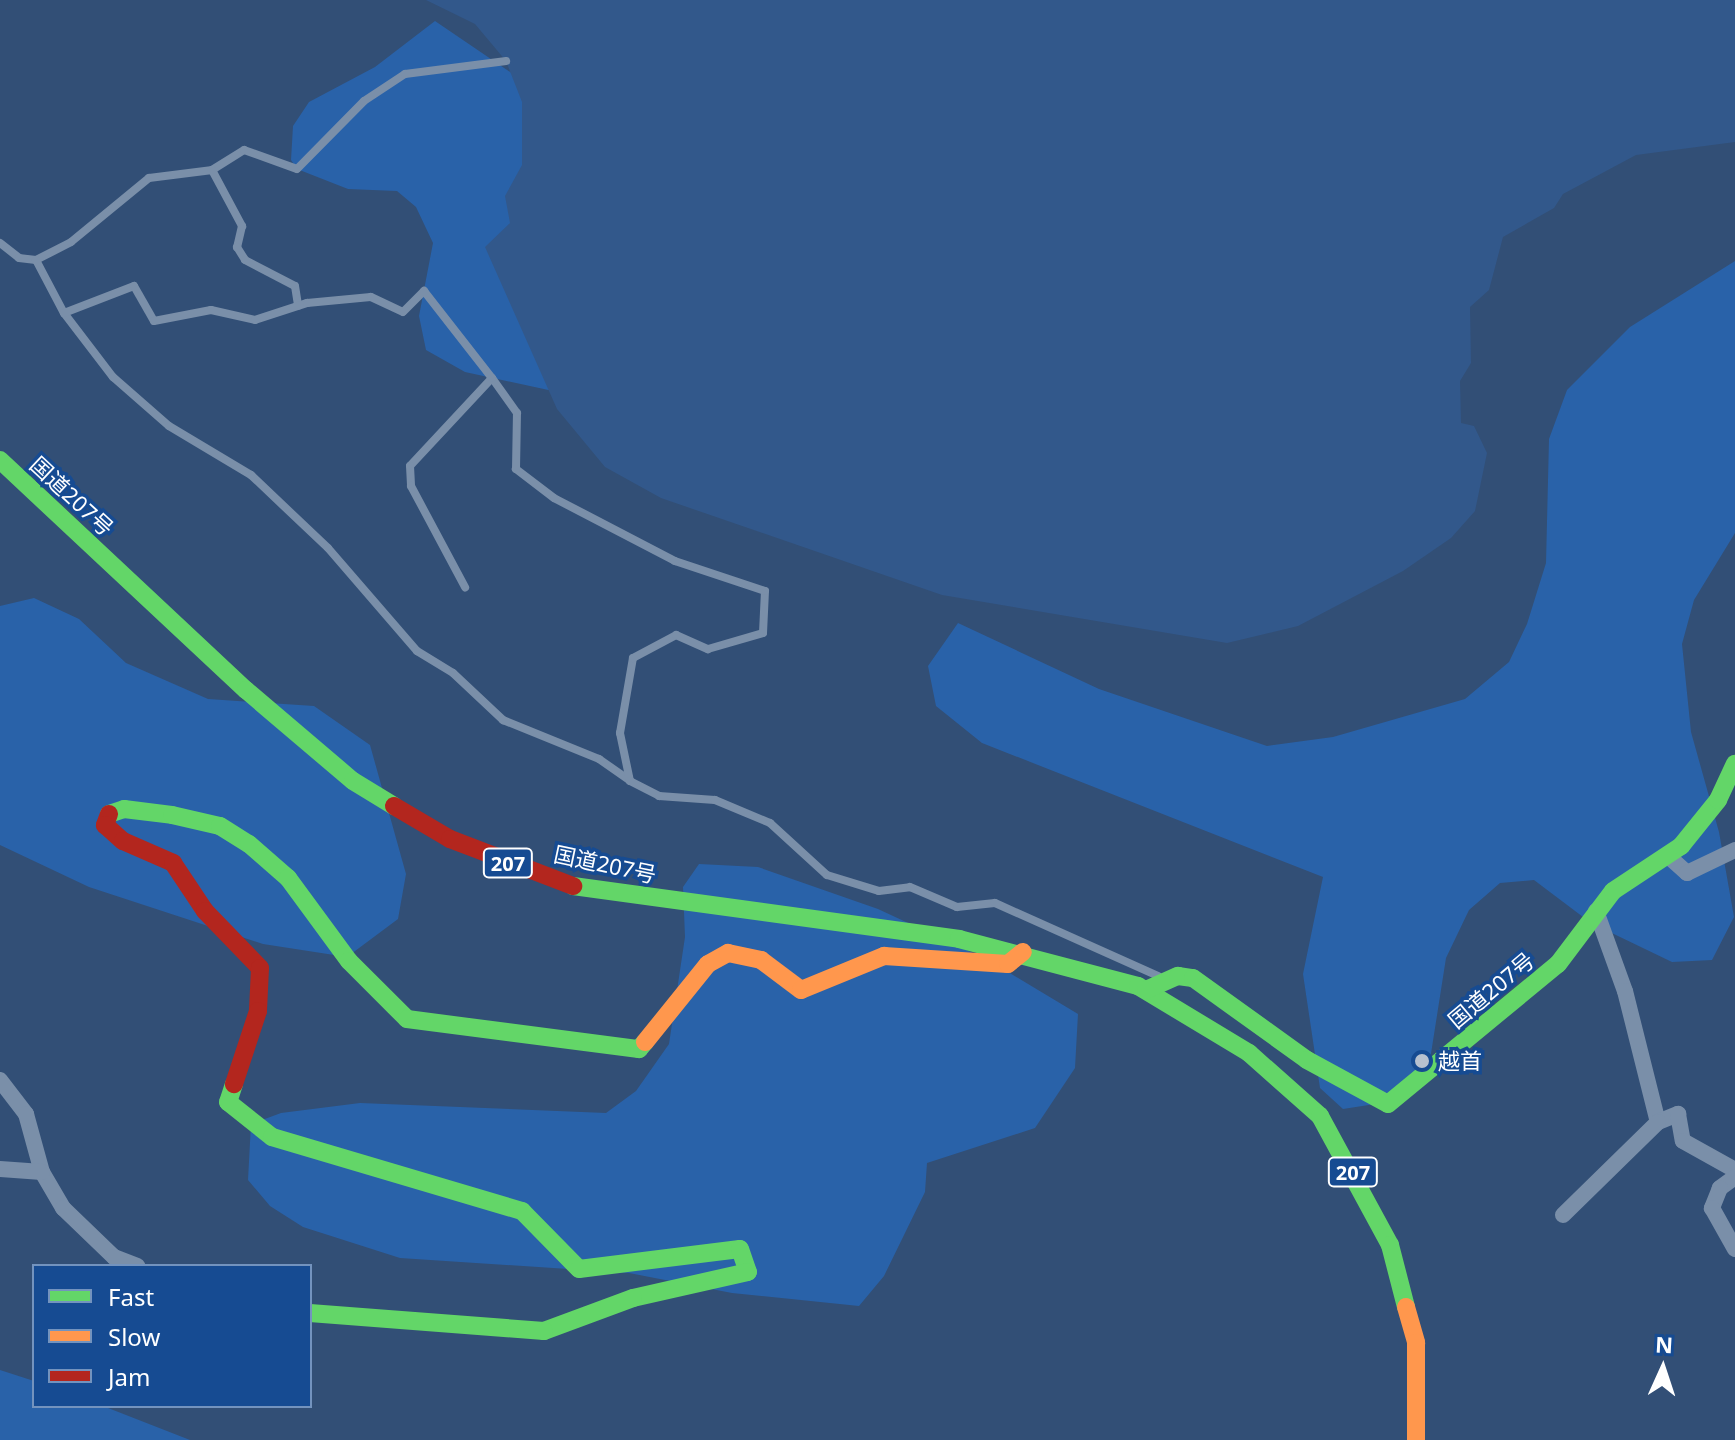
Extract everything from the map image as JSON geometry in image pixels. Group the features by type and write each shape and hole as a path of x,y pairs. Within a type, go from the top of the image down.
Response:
{"main road":[{"name":"国道207号","path":"0,460 343,772 404,816 450,839 573,886 1023,952 1146,990 1249,1053 1320,1116 1366,1194 1404,1290 1416,1343 1416,1440"},
{"name":"国道207号","path":"1167,981 1193,978 1307,1060 1388,1104 1558,964 1613,891 1667,855 1718,800 1735,764"},
{"path":"312,1313 544,1331 633,1298 748,1272 740,1249 579,1269 522,1211 333,1159 272,1137 241,1118 228,1102 258,1011 260,968 205,911 173,863 123,841 105,825 108,814 124,809 172,815 220,826 249,844 288,878 349,961 407,1019 466,1031 639,1049 708,964 728,953 761,960 801,990 884,956 1008,964 1023,952"},
{"path":"1146,990 1167,981"}],"street":[{"path":"1667,855 1687,873 1735,850"},
{"path":"1596,911 1625,991 1658,1122"},
{"path":"0,1080 26,1114 42,1172 87,1234 134,1264"},
{"path":"1563,1215 1658,1122 1678,1114 1683,1141 1735,1170"},
{"path":"0,1169 42,1172"},
{"path":"1735,1177 1720,1188 1712,1208 1735,1249"}],"lane":[{"path":"0,243 19,258 36,260 71,242 149,178 212,170 244,150 297,169 364,101 405,74 506,61"},
{"path":"212,170 242,226 237,247 245,260 295,286 298,306"},
{"path":"36,260 64,313 113,377 169,426 251,475 328,548 417,651 453,673 503,720 599,759 630,781 659,796 715,800 770,823 827,875 879,891 910,887 957,907 995,903 1167,981"},
{"path":"64,313 134,286 154,321 211,310 255,320 298,306 371,297 403,312 424,291 517,413 516,469 554,498 675,561 765,591 763,633 708,649 676,635 633,658 620,733 630,781"},
{"path":"465,587 411,486 410,466 492,378"}],"shaded area":[{"path":"426,0 1735,0 1735,142 1636,155 1563,194 1554,208 1503,237 1489,290 1470,307 1471,363 1460,381 1461,423 1474,426 1487,453 1475,511 1451,538 1403,571 1298,626 1227,643 942,595 661,498 605,467 557,409 485,247 510,223 505,196 522,165 522,102 506,61 475,24"},
{"path":"435,21 513,74 550,149 553,391 465,372 426,350 419,316 433,243 416,207 397,191 348,189 297,169 291,160 293,126 309,102 375,67"},
{"path":"1735,261 1735,533 1694,600 1682,644 1691,732 1719,832 1734,917 1712,960 1672,962 1591,923 1534,880 1500,883 1469,910 1446,958 1430,1060 1388,1102 1343,1109 1320,1088 1303,974 1323,877 982,743 936,706 928,666 958,623 1099,689 1267,746 1333,737 1465,699 1509,662 1527,624 1546,563 1549,439 1567,390 1630,327"},
{"path":"34,598 79,619 126,663 208,699 314,706 370,745 406,874 398,919 347,957 263,944 89,887 0,845 0,606"},
{"path":"699,864 758,867 878,909 988,960 1078,1014 1075,1068 1035,1128 927,1163 925,1192 884,1276 859,1306 732,1293 629,1273 400,1258 303,1227 270,1206 248,1180 251,1124 281,1113 360,1103 606,1113 636,1091 669,1044 685,937 683,887"},
{"path":"0,1370 32,1380 32,1408 108,1408 190,1440 0,1440"}],"traffic: fast":[{"path":"0,460 246,690 353,781 394,806"},
{"path":"1146,990 1178,976 1193,978 1307,1060 1388,1104 1558,964 1613,891 1681,846 1718,800 1735,764"},
{"path":"109,814 124,809 172,815 220,826 249,844 288,878 349,961 407,1019 639,1049 645,1042"},
{"path":"573,886 959,939 1138,986 1249,1053 1320,1116 1390,1245 1406,1307"},
{"path":"234,1084 228,1102 272,1137 522,1211 579,1269 740,1249 748,1272 633,1298 544,1331 312,1313"}],"traffic: slow":[{"path":"645,1042 708,964 728,953 761,960 801,990 884,956 1008,964 1023,952"},
{"path":"1406,1307 1416,1343 1416,1440"}],"traffic: jam":[{"path":"394,806 450,839 573,886"},
{"path":"109,814 105,825 123,841 173,863 205,911 260,968 258,1011 234,1084"}],"place":[{"name":"越首","path":"1422,1061"}]}
